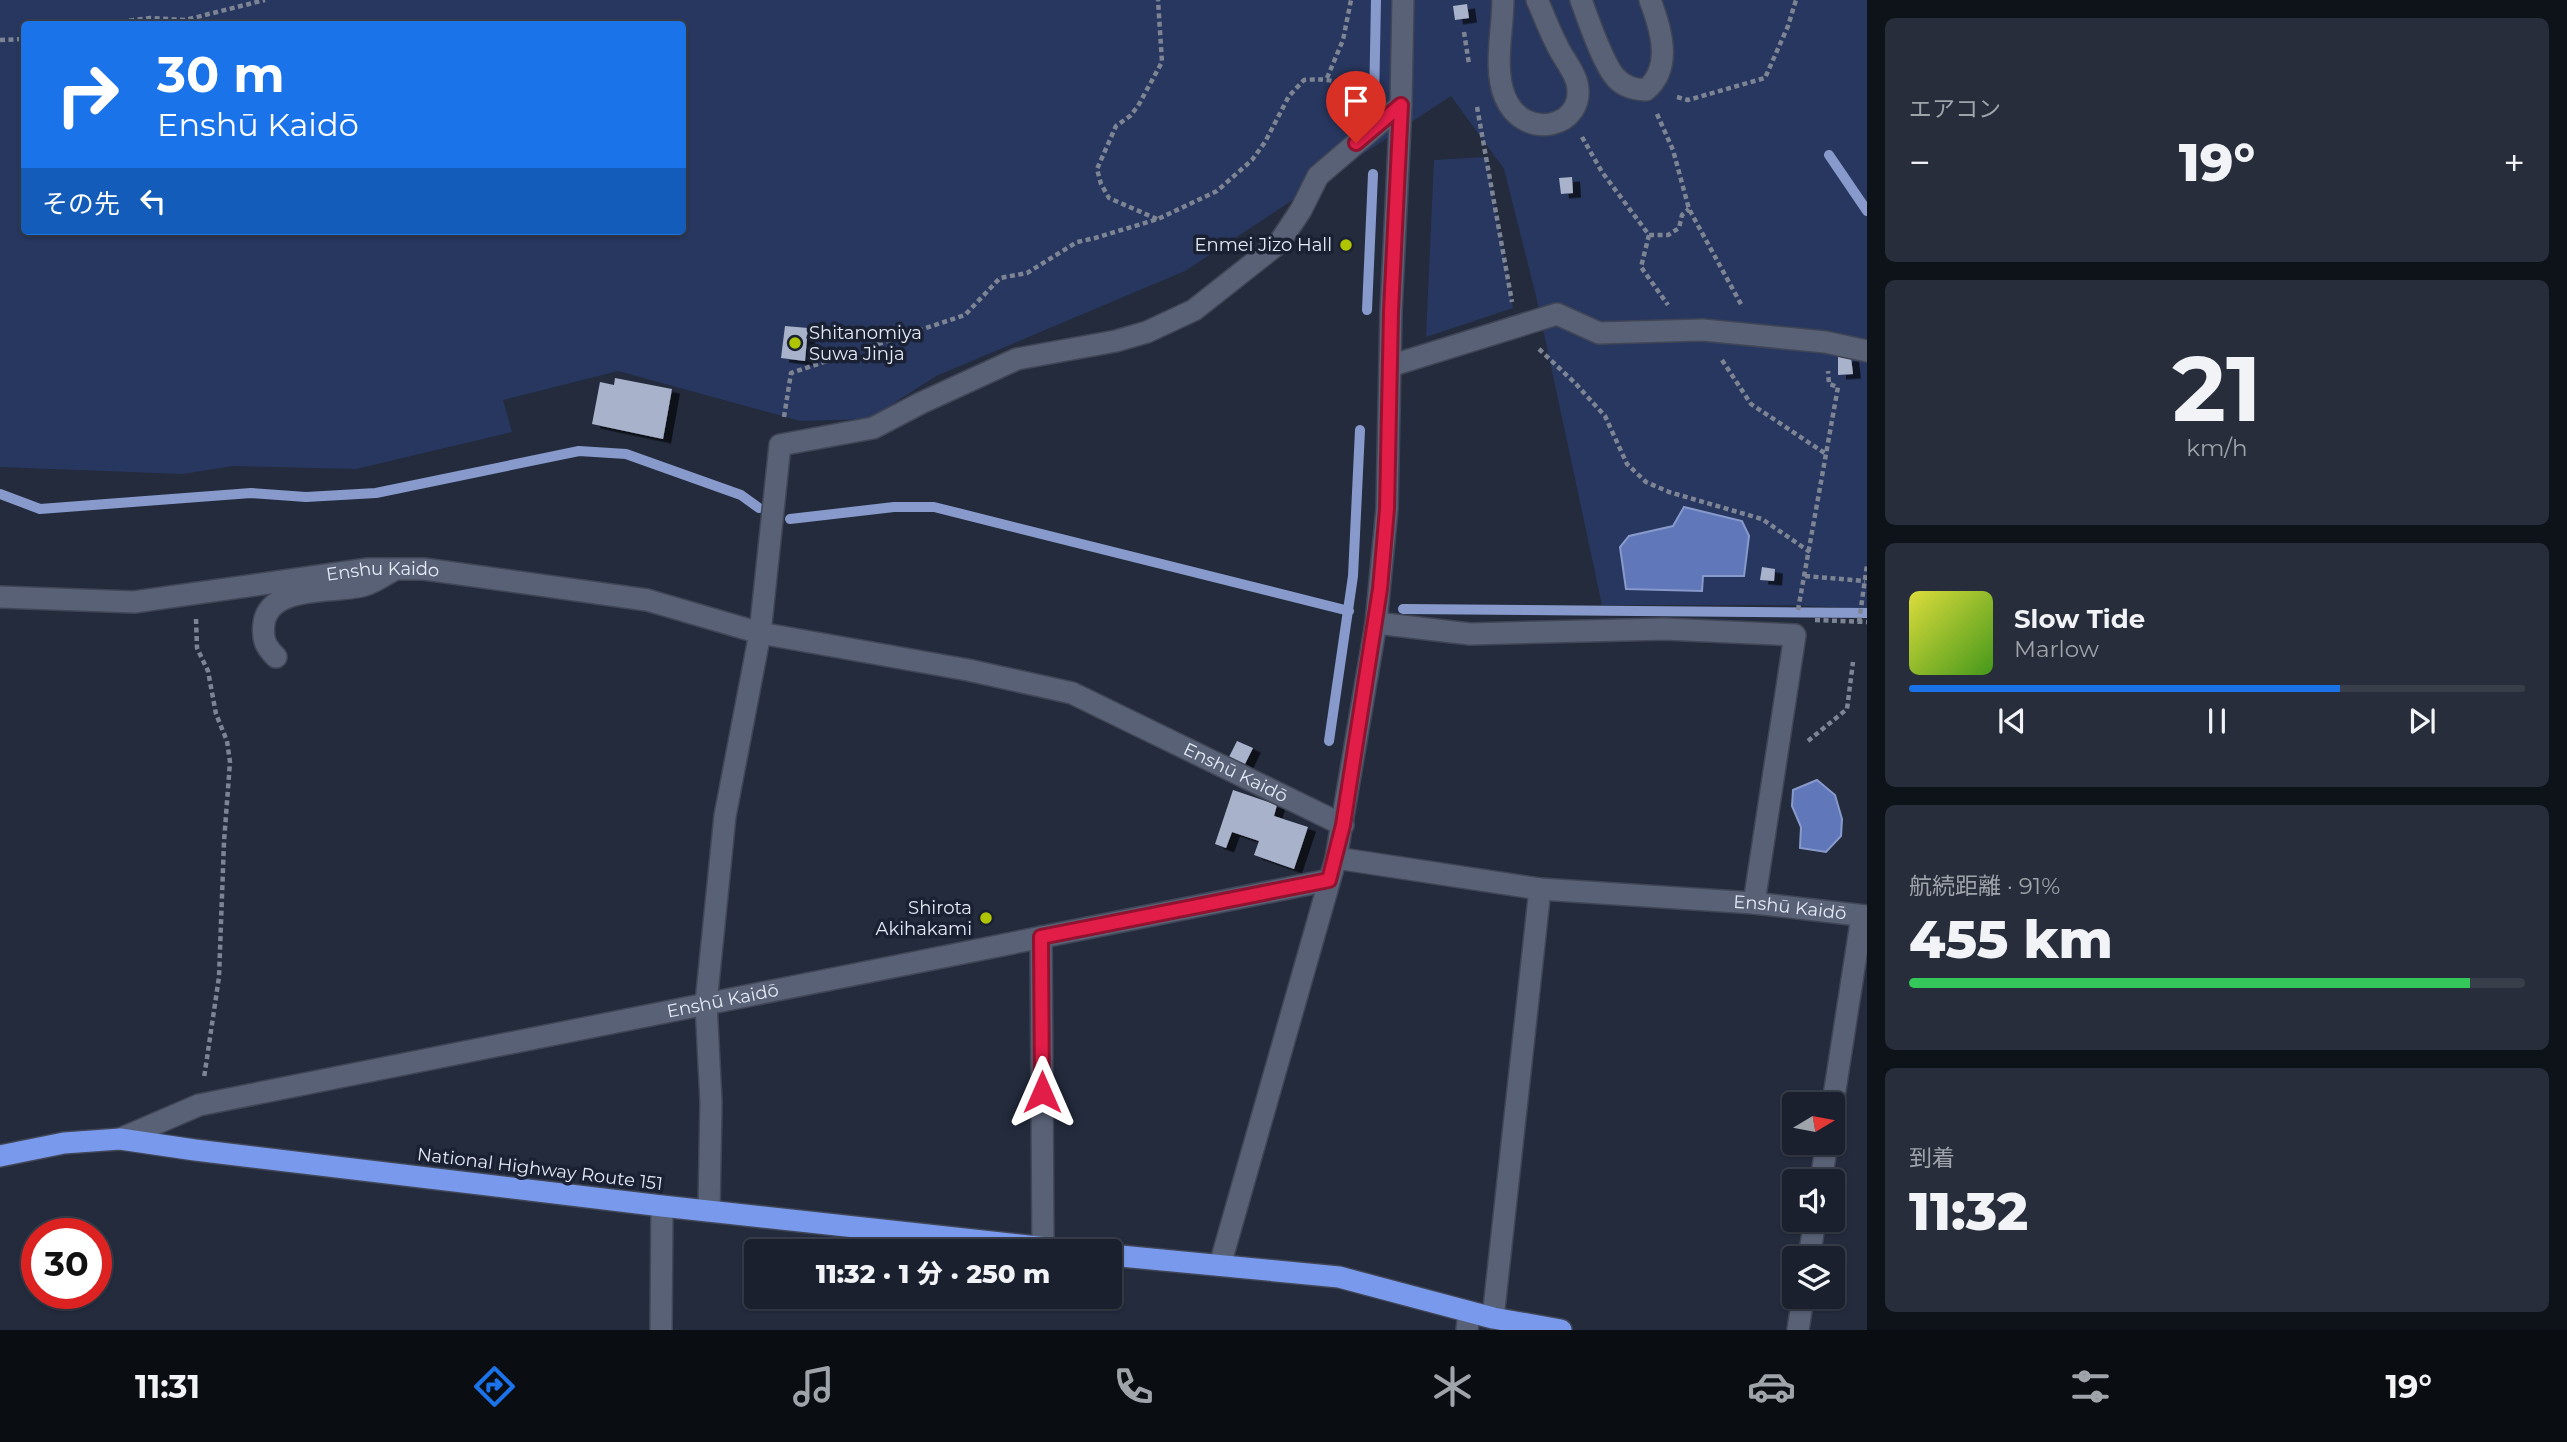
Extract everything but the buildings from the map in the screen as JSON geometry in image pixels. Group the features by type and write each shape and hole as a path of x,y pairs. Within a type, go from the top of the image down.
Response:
{"highway":[{"name":"National Highway Route 151","path":"0,1156 64,1143 120,1139 662,1206 964,1239"},
{"path":"1122,1256 1339,1278 1468,1321 1493,1318 1561,1330"}],"street":[{"path":"1220,1265 1336,858 1376,623 1387,509 1404,0"},
{"path":"1503,0 1501,75 1504,95 1514,113 1528,124 1542,124 1556,122 1571,114 1577,103 1577,82 1556,44 1537,0"},
{"path":"1581,0 1593,34 1615,77 1632,89 1646,90 1656,81 1663,62 1662,40 1650,0"},
{"path":"709,1210 711,1102 706,1003 725,816 760,633 780,445 873,428 1017,359 1116,341 1147,332 1194,310 1279,243 1301,210 1318,176 1401,105"},
{"path":"1390,366 1557,314 1599,333 1703,330 1825,342 1867,351"},
{"name":"Enshu Kaido","path":"0,597 134,602 368,569 425,569 647,600 760,633"},
{"path":"276,657 266,647 263,634 265,617 277,604 302,592 364,586 396,569"},
{"path":"1376,623 1470,634 1664,629 1795,635 1754,903"},
{"name":"Enshū Kaidō","path":"760,633 968,670 1072,693 1343,825"},
{"name":"Enshū Kaidō","path":"1336,858 1540,889 1754,903 1865,916"},
{"name":"Enshū Kaidō","path":"120,1139 199,1105 1329,880"},
{"path":"1493,1318 1540,889"},
{"path":"1835,1092 1865,916"},
{"path":"1041,937 1043,1239"},
{"path":"661,1330 662,1206"},
{"path":"1798,1330 1801,1309"}],"path":[{"path":"127,21 150,18 185,20 265,0"},
{"path":"1158,0 1163,62 1138,106 1116,126 1097,169 1108,198 1158,219"},
{"path":"1327,78 1343,40 1351,0"},
{"path":"1646,90 1688,100 1765,78 1788,26 1796,0"},
{"path":"1464,33 1470,70"},
{"path":"0,40 21,38"},
{"path":"780,445 791,373 965,315 1000,278 1027,273 1077,242 1158,219 1217,191 1236,175 1265,142 1289,96 1304,80 1327,78 1346,85 1358,96"},
{"path":"1646,90 1673,150 1689,209 1758,334"},
{"path":"1475,95 1516,328 1575,383 1605,416 1627,464 1646,482 1669,492 1762,519 1810,552"},
{"path":"1571,114 1602,172 1649,235"},
{"path":"1649,235 1668,235 1679,228 1682,215 1689,209"},
{"path":"1649,235 1641,267 1670,309 1703,330 1751,404 1826,454"},
{"path":"1798,608 1838,387"},
{"path":"1859,620 1867,565"},
{"path":"1805,576 1865,581"},
{"path":"196,593 197,648 208,671 216,714 227,741 230,762 223,842 219,977 199,1105"},
{"path":"1808,620 1867,622"},
{"path":"1773,770 1847,709 1853,662"}],"shaded area":[{"path":"0,0 1867,0 1867,609 1790,605 1602,605 1536,296 1504,169 1451,96 1185,271 936,376 869,419 800,421 618,371 503,400 512,432 356,469 233,466 183,474 0,467"},
{"path":"1486,157 1513,308 1426,337 1434,160"},
{"path":"1684,507 1742,521 1749,536 1744,576 1703,576 1702,591 1626,589 1620,547 1629,536 1673,526"},
{"path":"1817,780 1835,795 1842,819 1841,836 1826,852 1800,848 1801,827 1792,806 1793,790"}],"waterway":[{"path":"1374,104 1376,0"},
{"path":"1829,155 1867,211"},
{"path":"1367,310 1373,174"},
{"path":"1329,741 1353,576 1360,430"},
{"path":"0,494 40,509 251,493 306,497 376,493 579,451 626,454 741,495 759,508"},
{"path":"790,519 894,507 934,507 1349,611"},
{"path":"1403,609 1867,613"}],"place":[{"name":"Enmei Jizo Hall","path":"1346,245"},
{"name":"Shitanomiya Suwa Jinja","path":"795,343"},
{"name":"Shirota Akihakami","path":"986,918"}],"route":[{"path":"1042,1092 1041,937 1329,880 1343,825 1380,589 1387,509 1391,311 1401,105 1356,143"}]}
